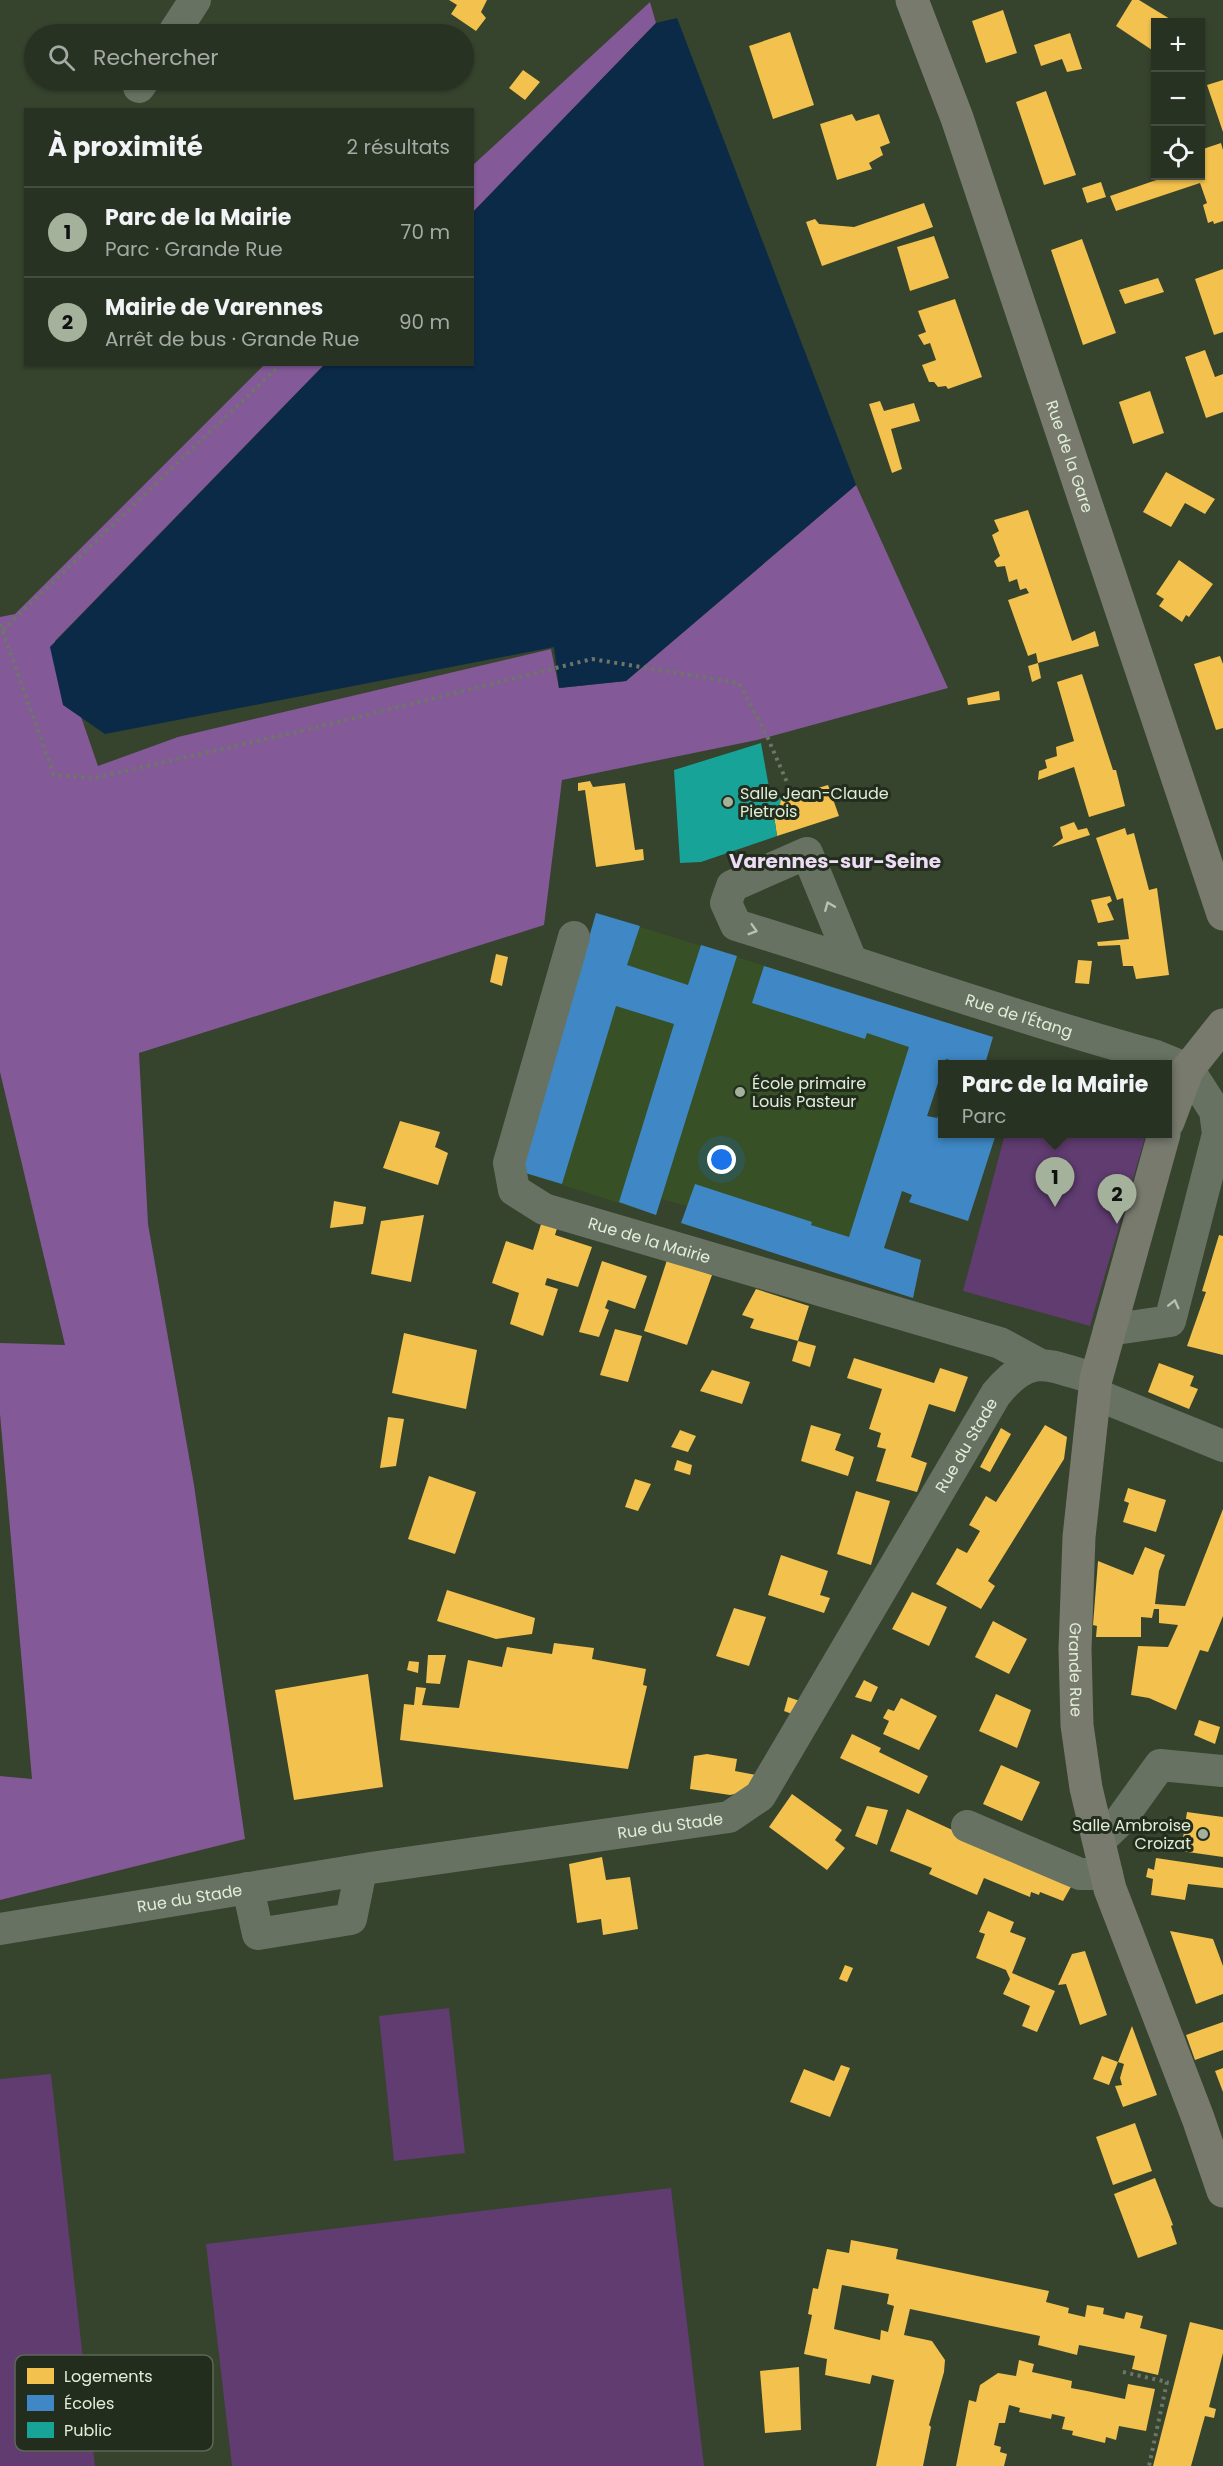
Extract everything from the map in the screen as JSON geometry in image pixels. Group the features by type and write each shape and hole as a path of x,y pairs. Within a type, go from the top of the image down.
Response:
{"main road":[{"name":"Rue de la Gare","path":"912,0 961,129 1223,914"},
{"path":"1172,1109 1188,1069 1223,1025"},
{"name":"Grande Rue","path":"1163,1138 1109,1330 1096,1387 1079,1538 1075,1649 1077,1725 1086,1788 1107,1874 1223,2191"}],"street":[{"path":"179,24 195,0"},
{"name":"Rue de la Mairie","path":"574,938 509,1163 514,1190 543,1209 1000,1343 1036,1363"},
{"name":"Rue de l'Étang","path":"850,960 912,983 1166,1060"},
{"name":"Rue de l'Étang","path":"1172,1062 1188,1069"},
{"path":"1109,1330 1170,1322 1218,1134 1215,1111 1188,1069"},
{"path":"1036,1363 1096,1387 1223,1446"},
{"name":"Rue du Stade","path":"0,1929 361,1870 729,1817 760,1797 996,1394 1013,1374 1036,1363"},
{"path":"1099,1840 1119,1822 1160,1765 1223,1772"},
{"path":"967,1826 1080,1874 1107,1874"},
{"path":"248,1888 258,1934 351,1919 361,1870"}],"path":[{"path":"3,630 279,366"},
{"path":"0,624 54,775 94,778 297,732 592,659 739,683 766,734 792,796"},
{"path":"1123,2372 1167,2382 1149,2466"}],"shaded area":[{"path":"650,2 656,23 474,211 474,164"},
{"path":"263,366 323,366 55,641 98,766 178,737 551,649 559,688 626,681 856,485 948,688 757,740 562,780 544,925 139,1053 148,1224 194,1485 245,1839 0,1900 0,1776 32,1779 0,1414 0,1343 65,1345 0,1072 0,617 15,614"},
{"name":"École primaire Louis Pasteur","path":"596,913 993,1037 986,1060 938,1060 938,1083 884,1248 921,1260 913,1298 687,1206 661,1199 656,1215 522,1172"},
{"path":"1004,1138 1145,1138 1090,1326 963,1291"},
{"path":"449,2008 465,2153 394,2161 379,2016"},
{"path":"51,2074 83,2355 15,2355 15,2451 93,2451 95,2466 0,2466 0,2079"},
{"path":"671,2188 704,2466 232,2466 206,2244"}],"water":[{"path":"677,18 856,485 626,681 559,688 554,647 105,734 63,705 50,647 323,366 474,366 474,211 656,23"}],"building: Logements":[{"path":"449,0 487,0 481,12 486,18 476,31 474,24 466,24 451,14 457,5"},
{"path":"1132,0 1139,0 1168,18 1151,18 1151,49 1116,26"},
{"path":"1003,10 1017,53 986,63 972,21"},
{"path":"790,32 814,105 773,119 749,46"},
{"path":"1070,33 1082,69 1067,72 1062,59 1041,66 1034,45"},
{"path":"523,70 540,82 525,100 509,88"},
{"path":"1223,80 1223,132 1207,85"},
{"path":"1046,91 1076,175 1044,185 1016,102"},
{"path":"852,114 856,121 879,114 890,143 880,147 883,155 869,163 872,169 837,180 820,124"},
{"path":"1221,143 1223,150 1223,221 1208,223 1203,205 1207,203 1200,183 1116,211 1110,196 1156,180 1205,180 1205,148"},
{"path":"1101,182 1106,197 1087,203 1082,188"},
{"path":"924,203 933,227 822,266 806,222 815,219 819,224 854,227"},
{"path":"934,236 949,278 910,291 897,247"},
{"path":"1082,239 1116,333 1083,345 1051,250"},
{"path":"1223,269 1223,332 1214,335 1195,279"},
{"path":"1158,278 1164,292 1125,304 1119,290"},
{"path":"955,299 982,377 948,389 946,386 938,387 934,382 929,382 922,365 936,360 930,343 924,345 918,335 926,332 918,311"},
{"path":"1205,350 1215,377 1223,374 1223,412 1206,418 1185,357"},
{"path":"1150,391 1164,433 1133,444 1119,402"},
{"path":"880,401 884,411 914,403 920,421 891,429 902,469 892,473 869,404"},
{"path":"1166,472 1215,499 1205,514 1185,503 1171,527 1143,512"},
{"path":"1028,510 1072,641 1095,631 1099,646 1038,663 1036,653 1028,656 1008,600 1029,593 1026,588 1020,590 1017,579 1009,582 1005,566 997,567 994,561 1000,556 992,535 999,531 994,520"},
{"path":"1179,560 1213,584 1189,617 1186,615 1182,622 1159,606 1164,599 1156,594"},
{"path":"1220,656 1223,664 1223,728 1216,730 1194,664"},
{"path":"1038,663 1041,678 1032,682 1028,666"},
{"path":"1082,674 1113,770 1116,770 1125,806 1089,817 1074,767 1038,780 1039,771 1047,768 1045,760 1057,756 1056,747 1074,741 1057,682"},
{"path":"999,691 1000,700 968,705 967,698"},
{"path":"590,781 593,787 625,783 635,850 643,849 644,860 596,867 585,790 578,791 578,783"},
{"path":"828,785 839,816 777,836 773,809 778,807 781,799"},
{"path":"1074,822 1078,830 1087,828 1090,835 1052,847 1063,838 1060,827"},
{"path":"1125,828 1127,835 1134,833 1149,890 1157,888 1169,975 1136,979 1133,966 1123,966 1120,945 1098,946 1097,942 1129,939 1123,898 1117,900 1096,838"},
{"path":"1110,896 1112,901 1107,904 1114,920 1098,923 1091,900"},
{"path":"496,954 508,957 502,986 490,982"},
{"path":"1078,960 1092,961 1089,984 1075,983"},
{"path":"400,1121 440,1132 435,1147 448,1153 438,1185 383,1168"},
{"path":"334,1201 366,1207 363,1224 330,1228"},
{"path":"424,1215 411,1282 371,1274 381,1221"},
{"path":"542,1221 558,1225 555,1235 592,1247 578,1287 547,1278 545,1285 558,1289 543,1336 510,1324 519,1293 492,1283 506,1241 533,1250"},
{"path":"1219,1235 1223,1236 1223,1355 1187,1346 1206,1292 1202,1291"},
{"path":"667,1260 712,1275 687,1345 644,1331"},
{"path":"602,1261 647,1276 635,1309 608,1300 605,1308 609,1310 599,1337 579,1332"},
{"path":"756,1289 809,1306 798,1341 750,1328 754,1319 742,1315"},
{"path":"615,1329 642,1336 628,1382 600,1375"},
{"path":"404,1333 477,1350 466,1409 392,1393"},
{"path":"798,1341 816,1346 810,1367 792,1361"},
{"path":"854,1358 934,1383 940,1368 968,1377 955,1412 929,1404 911,1457 927,1463 917,1492 876,1481 886,1449 877,1447 881,1433 869,1429 882,1389 847,1378"},
{"path":"1159,1363 1194,1376 1190,1386 1198,1389 1189,1409 1148,1392"},
{"path":"712,1370 750,1382 742,1404 700,1391"},
{"path":"388,1417 404,1419 396,1466 380,1468"},
{"path":"811,1425 841,1434 835,1450 854,1457 848,1476 801,1461"},
{"path":"1045,1425 1067,1437 1064,1459 988,1581 995,1586 981,1609 936,1584 957,1548 967,1553 980,1531 969,1525 986,1496 996,1502"},
{"path":"1001,1428 1011,1434 990,1472 980,1467"},
{"path":"680,1430 696,1436 688,1452 671,1447"},
{"path":"677,1460 692,1465 690,1475 674,1470"},
{"path":"429,1476 476,1492 455,1554 408,1539"},
{"path":"635,1479 651,1484 638,1511 625,1507"},
{"path":"1128,1488 1166,1500 1156,1532 1123,1522 1129,1503 1124,1501"},
{"path":"856,1491 890,1501 871,1565 837,1554"},
{"path":"1223,1509 1223,1616 1208,1652 1200,1650 1176,1710 1149,1698 1131,1695 1138,1646 1168,1647 1178,1625 1159,1623 1159,1609 1154,1609 1152,1618 1141,1617 1141,1637 1096,1637 1097,1626 1093,1625 1098,1561 1133,1575 1145,1547 1165,1555 1159,1571 1155,1604 1185,1606"},
{"path":"781,1555 828,1571 820,1595 830,1598 824,1613 768,1595"},
{"path":"447,1590 535,1618 532,1634 496,1639 437,1621"},
{"path":"912,1592 947,1607 929,1646 892,1629"},
{"path":"734,1608 766,1617 749,1666 716,1656"},
{"path":"993,1621 1027,1639 1009,1674 975,1657"},
{"path":"554,1643 594,1648 592,1659 646,1669 643,1685 647,1686 628,1769 400,1740 404,1704 414,1705 416,1687 426,1688 422,1705 459,1708 468,1660 502,1667 507,1647 552,1654"},
{"path":"428,1655 446,1655 440,1684 426,1683"},
{"path":"409,1661 419,1662 418,1673 407,1670"},
{"path":"368,1674 383,1787 294,1800 275,1690"},
{"path":"864,1680 878,1687 871,1702 855,1697"},
{"path":"996,1694 1031,1710 1017,1748 979,1731"},
{"path":"788,1697 809,1704 800,1717 784,1711"},
{"path":"901,1698 937,1716 919,1750 883,1734 889,1721 883,1718 888,1709 894,1711"},
{"path":"1199,1720 1220,1727 1215,1744 1194,1735"},
{"path":"852,1734 881,1748 879,1752 928,1776 919,1794 840,1758"},
{"path":"707,1754 737,1759 735,1771 756,1775 753,1790 730,1795 690,1789 694,1756"},
{"path":"1001,1765 1040,1782 1022,1821 983,1804"},
{"path":"792,1794 842,1830 835,1840 845,1848 827,1870 769,1827"},
{"path":"867,1806 888,1810 877,1845 855,1836"},
{"path":"907,1809 1072,1885 1063,1901 1040,1892 1039,1895 1031,1892 1030,1897 984,1878 977,1895 929,1874 932,1868 890,1851"},
{"name":"Salle Ambroise Croizat","path":"1187,1812 1223,1817 1223,1857 1181,1851"},
{"path":"602,1857 606,1880 630,1877 638,1929 603,1935 601,1919 577,1923 569,1864"},
{"path":"1156,1858 1223,1868 1223,1888 1188,1884 1185,1900 1151,1895 1153,1879 1146,1877 1148,1868 1154,1870"},
{"path":"988,1911 1014,1922 1010,1932 1026,1938 1012,1973 1055,1991 1037,2032 1022,2026 1030,2006 1003,1994 1010,1979 1006,1970 976,1958 985,1934 979,1932"},
{"path":"1170,1931 1213,1939 1223,1966 1223,1994 1196,2004"},
{"path":"1085,1951 1107,2015 1080,2025 1066,1984 1058,1985 1072,1954"},
{"path":"845,1965 853,1968 847,1982 839,1979"},
{"path":"1223,2022 1223,2050 1195,2060 1186,2035"},
{"path":"1132,2026 1157,2095 1123,2107 1115,2086 1122,2085 1120,2078 1124,2064 1118,2062"},
{"path":"1102,2056 1118,2062 1109,2085 1093,2079"},
{"path":"841,2065 850,2068 830,2117 790,2102 804,2069 834,2081"},
{"path":"1223,2068 1223,2092 1215,2071"},
{"path":"1135,2123 1152,2171 1113,2185 1096,2137"},
{"path":"1155,2178 1173,2225 1171,2226 1177,2244 1138,2258 1114,2194"},
{"path":"851,2240 898,2249 896,2259 1049,2291 1046,2302 1069,2308 1068,2313 1085,2317 1087,2305 1104,2308 1103,2314 1124,2319 1126,2312 1143,2316 1140,2328 1167,2335 1158,2375 1132,2369 1135,2356 1079,2345 1077,2355 1038,2345 1040,2336 910,2309 904,2335 932,2341 945,2360 944,2372 929,2425 931,2427 923,2466 876,2466 894,2380 872,2375 870,2384 825,2375 827,2359 804,2354 812,2315 808,2314 813,2288 818,2289 827,2249 849,2253","holes":["842,2285 889,2294 887,2304 894,2306 888,2332 881,2330 880,2340 834,2329"]},
{"path":"1190,2322 1223,2330 1223,2353 1209,2407 1216,2409 1214,2418 1205,2416 1191,2466 1153,2466"},
{"path":"1019,2360 1034,2364 1032,2372 1072,2381 1071,2388 1125,2399 1128,2384 1155,2389 1146,2431 1119,2426 1116,2440 1106,2437 1105,2443 1072,2435 1073,2431 1062,2429 1065,2417 1052,2414 1051,2419 1019,2412 1020,2408 1009,2405 1005,2423 999,2423 994,2445 1001,2447 1000,2452 1007,2454 1004,2466 956,2466 969,2400 976,2402 980,2385 998,2373 1016,2376"},
{"path":"799,2367 801,2430 765,2433 760,2371"}],"building: Écoles":[{"path":"596,913 640,926 627,965 688,985 701,945 737,956 656,1215 619,1202 674,1024 616,1006 562,1184 522,1172"},
{"path":"764,966 993,1037 986,1060 938,1060 938,1083 927,1116 937,1118 938,1116 938,1138 995,1138 968,1221 909,1202 912,1195 902,1191 884,1248 921,1260 913,1298 681,1223 695,1184 812,1222 811,1225 849,1237 909,1047 867,1033 865,1039 752,1003"}],"building: Public":[{"name":"Salle Jean-Claude Pietrois","path":"761,743 770,793 778,794 781,798 780,805 773,809 777,836 701,862 680,863 674,770"}],"place":[{"name":"Salle Jean-Claude Pietrois","path":"728,802"},
{"name":"École primaire Louis Pasteur","path":"740,1092"},
{"name":"Parc de la Mairie","path":"1055,1207"},
{"name":"Mairie de Varennes","path":"1117,1224"},
{"name":"Salle Ambroise Croizat","path":"1203,1834"}],"district":[{"name":"Varennes-sur-Seine","path":"835,861"}]}
